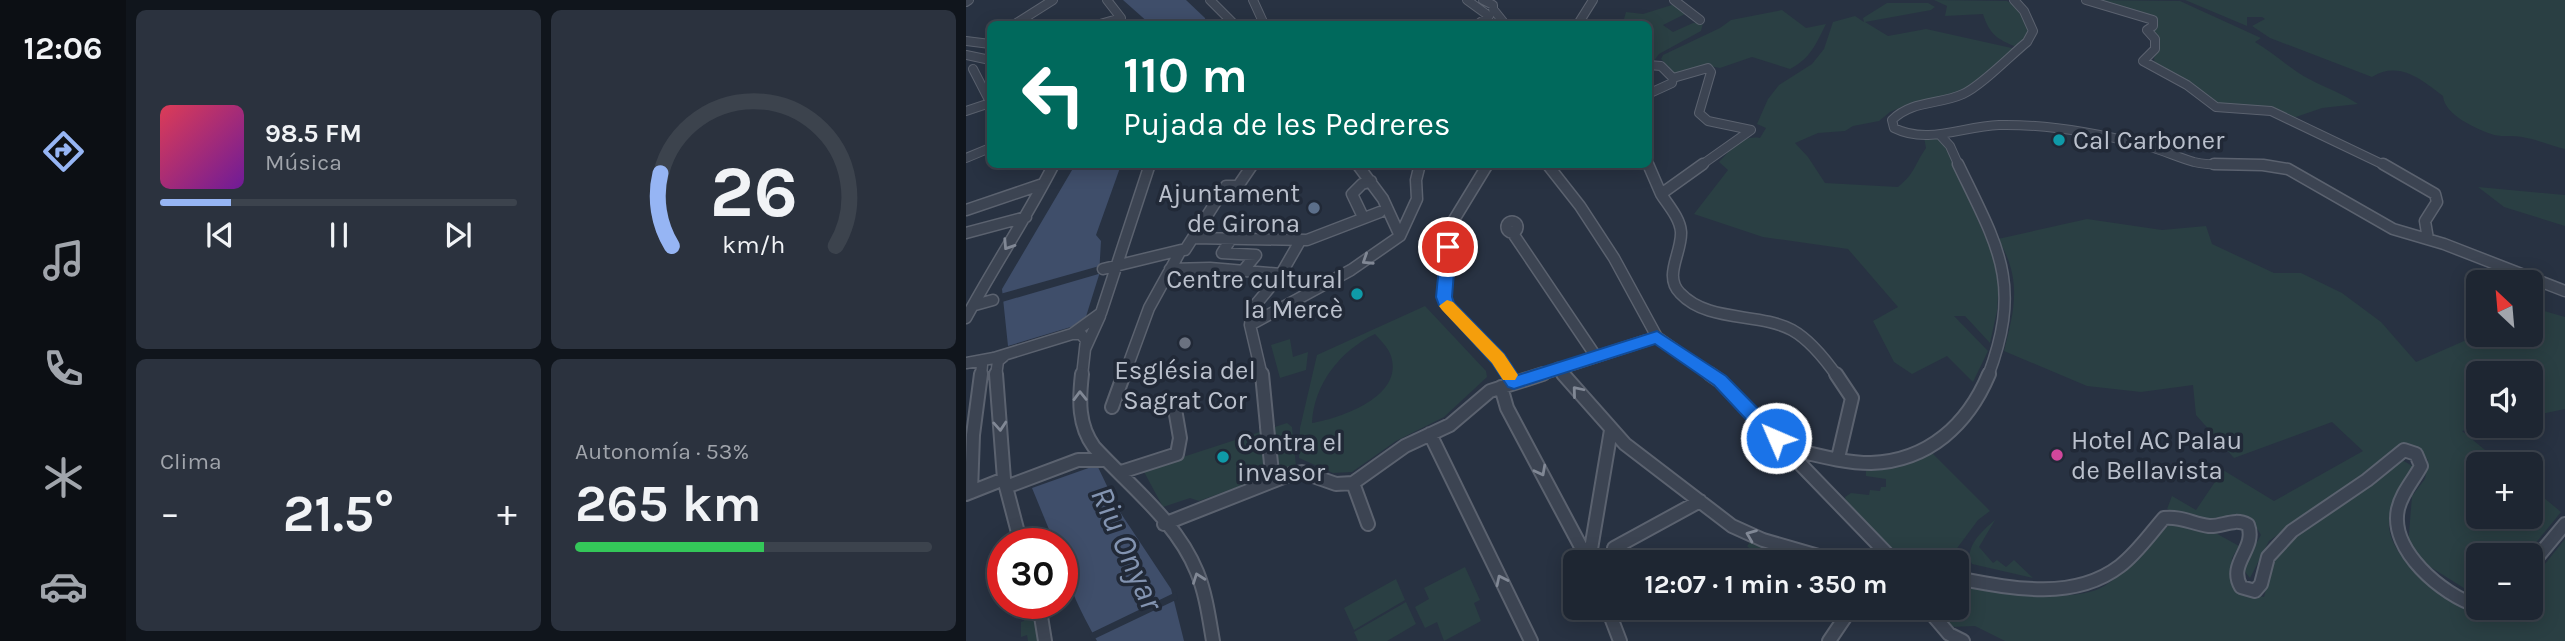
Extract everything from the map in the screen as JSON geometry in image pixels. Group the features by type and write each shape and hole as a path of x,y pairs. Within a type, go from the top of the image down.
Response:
{"street":[{"path":"1021,21 1053,0"},
{"path":"1107,0 1111,21"},
{"path":"1210,0 1231,21"},
{"path":"1253,0 1263,21"},
{"path":"1483,0 1493,5 1503,21"},
{"path":"1580,21 1594,0"},
{"path":"1674,0 1700,20"},
{"path":"2014,0 2024,11 2033,31 2031,39 1964,94 1899,113 1892,120 1894,128 1901,133 1940,135 1964,128 2000,125 2081,132 2144,145 2195,162 2281,168 2304,176 2385,225 2565,291"},
{"path":"2086,0 2152,20 2153,26 2147,30 2155,39 2155,48 2143,61 2187,85 2216,107 2271,111 2379,162 2435,194 2437,202 2425,221 2428,239"},
{"path":"1468,1 1489,16 1482,21"},
{"path":"966,41 987,43"},
{"path":"966,55 985,59"},
{"path":"985,59 970,71 987,101"},
{"path":"1652,65 1661,66 1673,78"},
{"path":"1661,194 1751,130 1708,121 1699,113 1711,72 1708,68 1673,78"},
{"path":"1652,92 1672,83 1673,78"},
{"path":"966,111 987,103"},
{"path":"1786,448 1838,458 1882,462 1940,439 1961,423 1980,391 1994,357 2005,299 2004,277 1992,240 1950,146 1940,135"},
{"path":"966,158 987,149"},
{"path":"966,318 1052,168"},
{"path":"1148,168 1101,313 1085,350 1080,377 1080,406 1083,424 1091,441 1106,460 1121,472 1192,562 1201,584 1213,641"},
{"path":"1103,269 1185,250 1226,186 1238,186 1250,168"},
{"path":"1360,168 1383,199 1400,236"},
{"path":"1250,328 1306,292 1352,270 1400,236 1417,199 1416,175 1419,168"},
{"path":"1486,168 1452,223 1444,297 1450,309 1498,358 1514,383"},
{"path":"1550,168 1580,206 1614,258 1657,337 1720,380 1883,550"},
{"path":"1650,168 1661,194 1677,219 1681,232 1672,280 1681,295 1696,305 1790,330 1802,338 1841,378 1852,398 1838,458"},
{"path":"1363,217 1352,194 1371,181"},
{"path":"966,210 1043,184"},
{"path":"1193,238 1300,241 1380,212"},
{"path":"966,233 1026,217"},
{"path":"1513,232 1595,355"},
{"path":"1231,239 1222,253 1256,255 1242,272"},
{"path":"1273,481 1264,383 1248,317 1281,274 1300,241"},
{"path":"1112,407 1149,308 1181,250"},
{"path":"1170,269 1210,268 1281,274"},
{"path":"975,305 993,300"},
{"path":"974,363 1072,334 1101,313"},
{"path":"1072,334 1084,337 1085,350"},
{"path":"1164,524 1301,471 1336,484 1353,483 1405,446 1450,425 1489,392 1595,355 1657,337"},
{"path":"1006,354 998,361 996,374 1005,483 1017,528"},
{"path":"974,363 996,374"},
{"path":"974,363 969,493 1077,460 1106,460"},
{"path":"1558,368 1625,444 1732,526 1751,536 1798,550"},
{"path":"1501,387 1507,408 1583,550"},
{"path":"1121,472 1177,454 1180,438 1175,410"},
{"path":"1591,550 1611,430"},
{"path":"1430,435 1531,641"},
{"path":"1077,460 1088,450 1091,441"},
{"path":"1969,580 2018,587 2072,587 2101,578 2119,567 2164,518 2171,516 2211,526 2236,520 2248,525 2252,537 2248,549 2237,563 2235,576 2241,587 2255,591 2261,584 2268,557 2292,531 2367,480 2404,450 2416,454 2421,466 2403,494 2398,512 2397,534 2403,549 2431,577 2466,601"},
{"path":"1353,483 1368,524"},
{"path":"1614,548 1700,501"},
{"path":"2543,550 2565,524"},
{"path":"1041,619 1045,641"},
{"path":"1612,620 1620,641"},
{"path":"1829,641 1843,620"},
{"path":"1937,620 1949,634 1963,641"}],"green space":[{"path":"1934,0 2007,1 2024,18 2028,33 2017,47 1995,35 1988,27 1983,14 1945,16 1947,6"},
{"path":"2088,0 2180,1 2261,38 2255,42 2295,71 2358,104 2322,108 2293,118 2221,105 2155,66 2154,58 2159,46 2150,31 2156,25"},
{"path":"2185,0 2565,0 2565,149 2527,138 2497,136 2471,125 2449,110 2443,96 2410,74 2392,71 2372,77 2270,38 2252,26 2265,19 2262,17 2247,17 2247,26"},
{"path":"1887,3 1928,3 1935,7 1865,22 1888,36 1926,29 2016,49 1961,92 1911,103 1890,112 1879,121 1853,126 1845,131 1818,133 1795,143 1825,183 1898,187 1911,173 1926,148 1924,137 1937,138 1944,143 1995,259 1999,281 1997,311 1990,343 1965,316 1954,316 1988,351 1973,382 1947,356 1912,374 1894,362 1873,321 1898,307 1848,249 1763,237 1694,214 1728,170 1719,162 1742,141 1760,138 1766,128 1757,124 1768,99 1779,85 1812,64 1824,49 1833,22 1855,16 1864,22 1863,18"},
{"path":"1675,4 1687,13 1663,25 1673,32 1693,23 1703,23 1701,31 1659,54 1652,62 1652,21 1624,19 1626,12 1643,14"},
{"path":"1782,10 1806,28 1826,24 1808,56 1790,69 1752,57 1720,68 1709,66 1676,75 1661,59 1663,55 1731,20"},
{"path":"2478,187 2565,195 2565,226 2504,207"},
{"path":"2087,219 2162,230 2206,226 2212,244 2274,273 2301,273 2342,293 2381,322 2416,362 2466,340 2466,347 2543,347 2543,311 2565,317 2565,409 2543,414 2543,361 2466,361 2466,430 2462,431 2466,438 2470,438 2487,452 2466,452 2466,529 2543,529 2543,497 2561,512 2536,543 2466,543 2466,589 2421,561 2408,546 2412,496 2425,479 2428,460 2413,449 2402,446 2269,541 2250,578 2242,568 2261,535 2255,525 2239,514 2203,520 2167,509 2172,496 2196,510 2223,470 2274,501 2363,451 2332,422 2234,458 2196,415 2193,385 2141,392 2087,386 2004,351 2014,294 2011,267 1998,239"},
{"path":"1425,306 1486,371 1487,377 1444,417 1396,441 1352,472 1333,473 1299,458 1300,428 1317,355","holes":["1375,334 1391,356 1392,370 1388,383 1367,403 1338,416 1312,423 1318,395 1331,370 1340,359"]},
{"path":"1290,339 1293,357 1308,352 1306,370 1280,378 1271,345"},
{"path":"1287,423 1292,427 1296,466 1199,501 1190,498 1163,507 1143,470"},
{"path":"1929,450 1990,511 1978,520 1956,550 1894,550 1846,502 1845,497 1851,493 1869,495 1870,490 1880,491 1881,487 1886,487 1886,479 1866,476 1866,469 1889,468"},
{"path":"2402,460 2414,467 2391,510 2389,526 2392,540 2412,567 2466,606 2466,620 2543,620 2543,566 2565,539 2565,641 2005,641 1975,626 1951,627 1945,620 1969,620 1969,588 2054,596 2074,595 2106,585 2124,571 2172,522 2212,531 2239,546 2232,558 2231,581 2245,594 2264,597 2272,564 2294,539 2365,490"},
{"path":"1995,520 1979,547 1993,563 1997,560 2006,567 2014,560 2033,578 1972,564 1972,546"},
{"path":"1752,540 1781,550 1749,550 1747,546"},
{"path":"1465,567 1480,600 1474,603 1481,621 1444,641 1437,622 1425,628 1415,607 1429,599 1424,588"},
{"path":"1396,579 1405,600 1354,630 1344,608"},
{"path":"1406,602 1416,624 1387,641 1358,641 1354,632"},
{"path":"1036,619 1039,641 1028,641 1027,635 1021,637 1021,622"}],"water":[{"path":"1123,0 1186,0 1206,21 1147,21"},
{"path":"1073,168 1120,168 1096,235 1101,241 1099,275 1084,323 1008,346 1002,289"},
{"name":"Riu Onyar","path":"1097,465 1118,509 1171,589 1184,641 1097,641 1078,604 1078,528 1048,528 1032,488"}],"pier":[{"path":"1103,265 1102,273 1002,302 1000,294"},
{"path":"1176,592 1178,599 1092,640 1089,634"}],"slow traffic":[{"path":"1447,306 1498,358 1509,375"}],"place":[{"name":"Cal Carboner","path":"2059,140"},
{"name":"Ajuntament de Girona","path":"1314,208"},
{"name":"Centre cultural la Mercè","path":"1357,294"},
{"name":"Església del Sagrat Cor","path":"1185,343"},
{"name":"Hotel AC Palau de Bellavista","path":"2057,455"},
{"name":"Contra el invasor","path":"1223,457"}],"route":[{"path":"1448,247 1444,297 1447,305 1498,358 1514,383 1657,337 1720,380 1776,438"}]}
